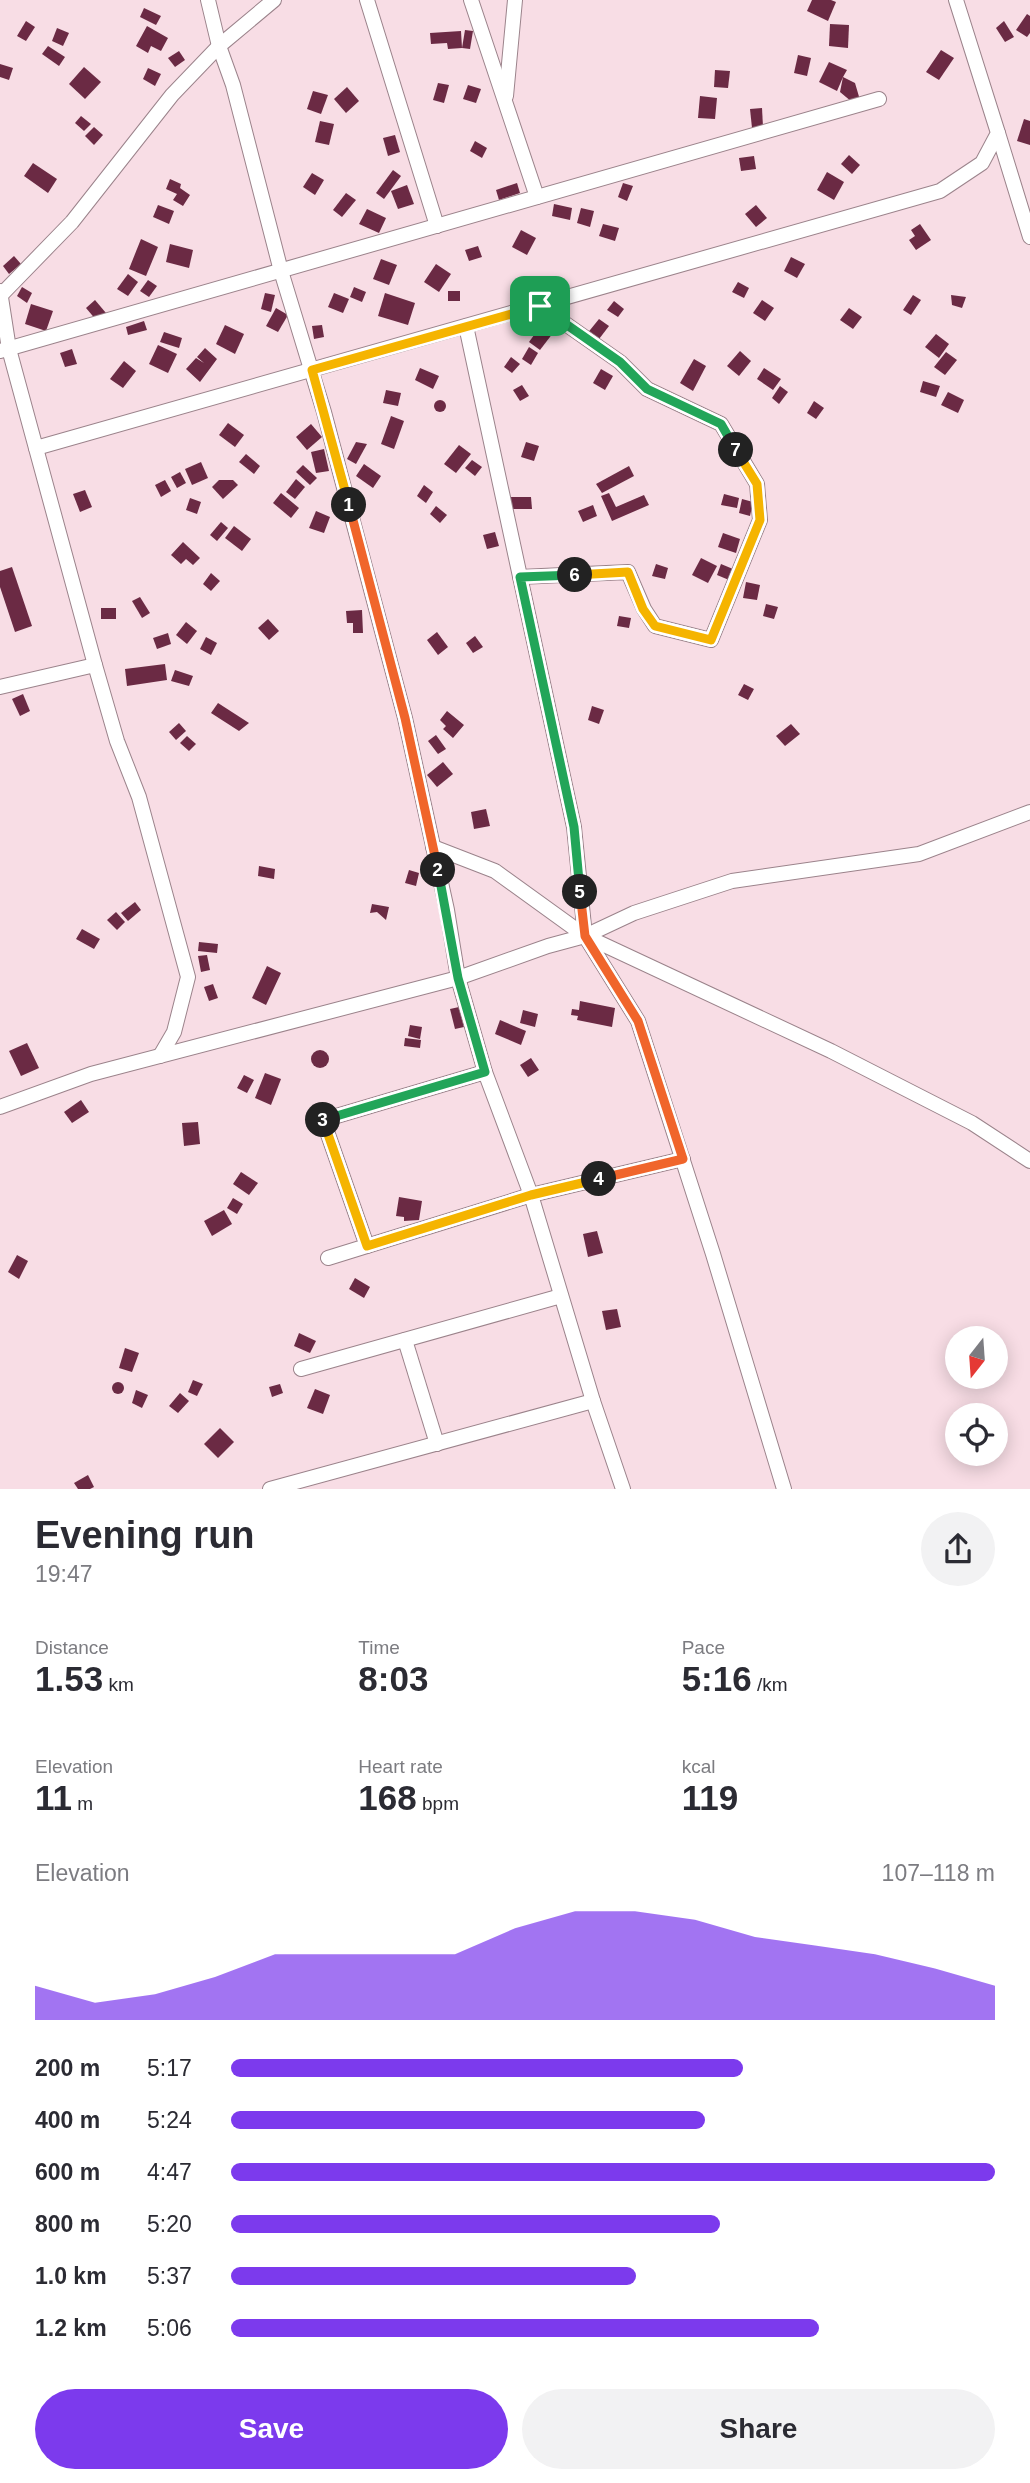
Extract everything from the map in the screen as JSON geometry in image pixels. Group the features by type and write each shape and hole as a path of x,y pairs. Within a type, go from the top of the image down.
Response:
{"street":[{"path":"208,0 281,271 312,370 405,718 447,909 458,978 485,1072 531,1195 593,1401 623,1489"},
{"path":"160,1056 174,1032 188,977 139,797 117,741 36,448 5,350 1,293 72,222 172,94 219,46 274,0"},
{"path":"367,0 436,226"},
{"path":"471,0 537,197"},
{"path":"506,104 515,0"},
{"path":"956,0 1030,237"},
{"path":"5,350 878,99"},
{"path":"36,448 940,191 982,163 998,133"},
{"path":"520,577 628,572 643,609 655,626 711,640 760,520 757,484 721,424 647,389 620,362 540,306"},
{"path":"466,326 574,827 585,936 638,1021 784,1489"},
{"path":"0,687 95,665"},
{"path":"0,1107 91,1074 458,978 548,946 585,936 634,913 732,881 919,855 1030,812"},
{"path":"433,847 495,871 585,936 843,1057 972,1123 1030,1161"},
{"path":"367,1246 323,1120 485,1072"},
{"path":"328,1258 531,1195 683,1159"},
{"path":"301,1369 561,1296"},
{"path":"405,1340 437,1444"},
{"path":"270,1489 593,1401"}],"building":[{"path":"812,0 836,2 828,21 807,11"},
{"path":"144,8 161,16 156,25 140,17"},
{"path":"1027,14 1030,16 1030,33 1027,37 1016,30"},
{"path":"26,21 35,27 26,41 17,36"},
{"path":"1004,21 1014,37 1005,42 996,28"},
{"path":"830,24 849,25 848,48 829,46"},
{"path":"147,26 168,38 161,51 151,46 148,53 136,46"},
{"path":"57,28 69,33 63,46 52,41"},
{"path":"465,30 473,31 470,49 462,48"},
{"path":"461,31 462,48 448,49 447,43 431,44 430,33"},
{"path":"48,46 65,57 59,66 42,54"},
{"path":"941,50 954,58 939,80 926,72"},
{"path":"179,51 185,60 175,67 168,58"},
{"path":"798,55 811,58 807,76 794,73"},
{"path":"829,62 847,70 837,91 819,82"},
{"path":"0,64 13,68 9,80 0,77"},
{"path":"84,67 101,82 85,99 69,84"},
{"path":"148,68 161,74 155,86 143,79"},
{"path":"715,70 730,71 728,88 714,87"},
{"path":"843,77 855,83 860,100 852,102 840,92"},
{"path":"438,83 449,85 444,103 433,100"},
{"path":"468,85 481,89 476,103 463,99"},
{"path":"347,87 359,101 346,113 334,99"},
{"path":"313,91 328,95 321,114 307,109"},
{"path":"700,96 717,98 715,119 698,118"},
{"path":"762,108 763,127 752,128 750,109"},
{"path":"81,116 91,124 84,131 75,123"},
{"path":"1024,119 1030,121 1030,145 1017,141"},
{"path":"320,121 334,124 329,145 315,142"},
{"path":"94,127 103,135 94,145 85,136"},
{"path":"395,135 400,152 388,156 383,138"},
{"path":"475,141 487,148 482,158 470,151"},
{"path":"849,155 860,165 852,174 841,164"},
{"path":"754,156 756,169 741,171 739,158"},
{"path":"33,163 57,179 48,193 24,176"},
{"path":"393,170 401,176 384,199 376,193"},
{"path":"827,172 844,182 834,200 817,190"},
{"path":"312,173 324,180 315,195 303,187"},
{"path":"170,179 181,184 180,188 190,195 183,206 173,200 177,194 166,189"},
{"path":"517,183 520,193 499,200 496,190"},
{"path":"623,183 633,186 627,201 618,197"},
{"path":"407,185 414,204 398,209 391,191"},
{"path":"346,193 356,200 342,217 333,210"},
{"path":"554,204 572,208 570,220 552,216"},
{"path":"158,205 174,211 169,224 153,217"},
{"path":"756,205 767,218 756,227 745,214"},
{"path":"581,208 594,211 590,227 577,223"},
{"path":"367,209 386,218 379,233 359,224"},
{"path":"603,224 619,228 615,241 599,236"},
{"path":"920,224 931,240 916,250 909,240 915,236 911,230"},
{"path":"521,230 536,238 527,255 512,247"},
{"path":"141,239 158,247 146,276 129,269"},
{"path":"170,244 193,250 189,268 166,262"},
{"path":"478,246 482,257 469,261 465,250"},
{"path":"14,256 21,264 9,274 3,266"},
{"path":"791,257 805,264 797,278 784,271"},
{"path":"381,259 397,265 389,285 373,279"},
{"path":"436,264 451,274 439,292 424,282"},
{"path":"128,274 138,282 128,296 117,289"},
{"path":"148,280 157,286 149,297 140,291"},
{"path":"738,282 749,288 744,298 732,292"},
{"path":"22,287 32,293 27,303 17,296"},
{"path":"354,287 366,292 362,302 350,297"},
{"path":"448,291 460,291 460,301 448,301"},
{"path":"265,293 275,295 271,312 261,309"},
{"path":"334,293 349,299 343,313 328,307"},
{"path":"385,293 415,303 408,325 378,316"},
{"path":"913,295 921,300 911,315 903,310"},
{"path":"951,295 966,297 962,308 952,305"},
{"path":"95,300 106,313 97,321 86,308"},
{"path":"762,300 774,308 765,321 753,313"},
{"path":"614,301 624,309 618,317 607,310"},
{"path":"31,304 53,311 46,331 25,324"},
{"path":"276,308 288,315 278,332 266,326"},
{"path":"849,308 862,317 853,329 840,320"},
{"path":"599,319 609,326 596,343 586,335"},
{"path":"144,321 147,330 128,335 126,327"},
{"path":"542,324 553,333 540,350 529,342"},
{"path":"225,325 244,334 235,354 216,344"},
{"path":"322,325 324,337 314,339 312,326"},
{"path":"164,332 182,338 179,348 160,342"},
{"path":"936,334 949,344 939,358 925,347"},
{"path":"158,345 177,354 168,373 149,364"},
{"path":"529,347 538,353 531,365 522,359"},
{"path":"205,348 217,359 200,382 186,369 196,358 204,363 197,357"},
{"path":"72,349 77,364 65,367 60,353"},
{"path":"740,351 751,361 739,376 727,366"},
{"path":"946,352 957,360 945,375 934,367"},
{"path":"511,357 520,364 512,373 504,367"},
{"path":"694,359 706,366 693,391 680,383"},
{"path":"124,361 136,371 123,388 110,379"},
{"path":"420,368 439,376 433,389 415,380"},
{"path":"764,368 781,379 773,390 757,379"},
{"path":"601,369 613,376 605,390 593,383"},
{"path":"923,381 940,386 936,397 920,392"},
{"path":"522,385 529,396 520,401 513,390"},
{"path":"780,386 788,392 779,404 772,398"},
{"path":"386,390 401,393 398,406 383,403"},
{"path":"948,392 964,400 958,413 941,405"},
{"path":"435,401 445,401 445,411 435,411"},
{"path":"814,401 824,408 816,419 807,413"},
{"path":"391,416 404,421 394,449 381,444"},
{"path":"228,423 244,435 235,447 219,435"},
{"path":"311,424 322,437 307,450 296,437"},
{"path":"356,442 367,444 356,464 347,459"},
{"path":"526,442 539,446 534,461 521,457"},
{"path":"459,445 471,454 456,473 444,464"},
{"path":"324,449 329,471 316,473 311,452"},
{"path":"246,454 260,466 254,474 239,462"},
{"path":"472,460 482,467 475,476 465,468"},
{"path":"201,462 208,478 192,485 185,469"},
{"path":"364,464 381,476 373,488 356,476"},
{"path":"303,465 317,478 310,485 296,472"},
{"path":"629,466 634,476 602,493 596,484"},
{"path":"180,472 186,483 177,488 171,477"},
{"path":"296,479 305,487 295,499 286,492"},
{"path":"165,480 171,491 161,497 155,485"},
{"path":"219,480 233,480 238,485 223,499 212,487"},
{"path":"424,485 433,492 426,503 417,496"},
{"path":"85,490 92,507 80,512 73,494"},
{"path":"281,493 299,508 291,518 273,503"},
{"path":"609,493 616,507 644,495 649,505 612,521 601,496"},
{"path":"724,494 739,498 737,508 721,505"},
{"path":"511,497 531,497 532,509 511,509"},
{"path":"190,498 201,502 197,514 186,510"},
{"path":"742,499 753,502 750,516 739,513"},
{"path":"593,505 597,516 583,522 578,511"},
{"path":"436,506 447,515 440,523 430,514"},
{"path":"316,511 330,517 324,533 309,528"},
{"path":"221,522 228,528 217,541 210,535"},
{"path":"234,526 251,539 242,551 225,538"},
{"path":"495,532 499,546 487,549 483,535"},
{"path":"723,533 740,539 736,553 718,547"},
{"path":"183,542 200,558 193,565 186,559 181,564 171,555"},
{"path":"701,558 717,566 708,583 692,575"},
{"path":"656,564 668,568 665,579 652,576"},
{"path":"721,564 733,569 729,580 717,575"},
{"path":"12,567 32,626 15,632 0,587 0,571"},
{"path":"211,573 220,581 211,591 203,584"},
{"path":"746,582 760,585 757,600 743,598"},
{"path":"140,597 150,613 142,618 132,601"},
{"path":"766,604 778,607 774,619 763,616"},
{"path":"101,608 116,608 116,619 101,619"},
{"path":"362,610 363,633 353,633 353,623 347,623 346,611"},
{"path":"619,616 631,618 629,628 617,626"},
{"path":"268,619 279,631 269,640 258,628"},
{"path":"186,622 197,631 187,644 176,635"},
{"path":"437,632 448,647 438,655 427,640"},
{"path":"168,633 171,644 157,649 153,638"},
{"path":"475,636 483,647 473,653 466,643"},
{"path":"206,637 217,643 211,655 200,649"},
{"path":"165,664 167,680 127,686 125,669"},
{"path":"175,670 193,676 189,686 171,681"},
{"path":"744,684 754,689 748,700 738,695"},
{"path":"23,694 30,711 20,716 12,699"},
{"path":"218,703 249,723 239,731 211,713"},
{"path":"592,706 604,710 599,724 588,720"},
{"path":"447,711 464,725 453,738 443,729 446,726 440,720"},
{"path":"179,723 186,731 176,740 169,732"},
{"path":"791,724 800,734 785,746 776,736"},
{"path":"436,735 446,749 438,754 428,741"},
{"path":"187,736 196,744 189,751 180,743"},
{"path":"443,762 453,774 437,787 427,775"},
{"path":"486,809 490,826 474,829 471,812"},
{"path":"259,866 275,869 274,879 258,876"},
{"path":"409,870 419,873 416,886 405,883"},
{"path":"135,902 141,910 128,921 121,913"},
{"path":"372,904 389,907 386,920 377,912 370,913"},
{"path":"116,912 125,922 117,930 107,920"},
{"path":"82,929 100,939 94,949 76,939"},
{"path":"199,942 218,944 217,953 198,951"},
{"path":"207,955 210,970 201,972 198,956"},
{"path":"267,966 281,973 266,1005 252,998"},
{"path":"213,984 218,998 209,1001 204,987"},
{"path":"580,1001 615,1008 612,1027 577,1020 578,1016 571,1015 572,1009 579,1010"},
{"path":"459,1007 464,1027 455,1029 450,1009"},
{"path":"523,1010 538,1014 535,1027 520,1023"},
{"path":"500,1020 526,1031 521,1045 495,1034"},
{"path":"410,1025 422,1027 420,1039 408,1036"},
{"path":"405,1038 421,1040 420,1048 404,1046"},
{"path":"27,1043 39,1068 21,1076 9,1051"},
{"path":"320,1050 326,1053 329,1059 326,1065 320,1068 314,1065 311,1059 314,1053"},
{"path":"531,1058 539,1070 528,1077 520,1065"},
{"path":"265,1073 281,1079 271,1105 255,1098"},
{"path":"244,1075 254,1080 247,1093 237,1088"},
{"path":"81,1100 89,1112 72,1123 64,1112"},
{"path":"198,1122 200,1144 184,1146 182,1123"},
{"path":"241,1172 258,1183 249,1195 233,1184"},
{"path":"399,1197 422,1201 419,1220 404,1221 404,1217 396,1216"},
{"path":"233,1198 243,1204 237,1214 227,1208"},
{"path":"224,1210 232,1224 212,1236 204,1221"},
{"path":"597,1231 603,1253 588,1257 583,1234"},
{"path":"17,1255 28,1261 19,1279 8,1272"},
{"path":"355,1278 370,1287 364,1298 349,1289"},
{"path":"617,1309 621,1327 606,1330 602,1311"},
{"path":"299,1333 316,1341 310,1353 294,1346"},
{"path":"125,1348 139,1353 132,1372 119,1368"},
{"path":"193,1380 203,1384 197,1396 188,1392"},
{"path":"113,1383 123,1383 123,1393 113,1393"},
{"path":"280,1384 283,1393 272,1397 269,1387"},
{"path":"315,1389 330,1395 323,1414 307,1408"},
{"path":"136,1390 148,1395 142,1408 132,1403"},
{"path":"180,1393 189,1401 178,1413 169,1406"},
{"path":"220,1428 234,1442 218,1458 204,1444"},
{"path":"88,1475 94,1487 78,1489 74,1483"}],"route":[{"path":"540,306 620,362 647,389 721,424 757,484 760,520 711,640 655,626 643,609 628,572 520,577 574,827 585,936 638,1021 683,1159 531,1195 367,1246 323,1120 485,1072 458,978 447,909 405,718 312,370 540,306"}]}
